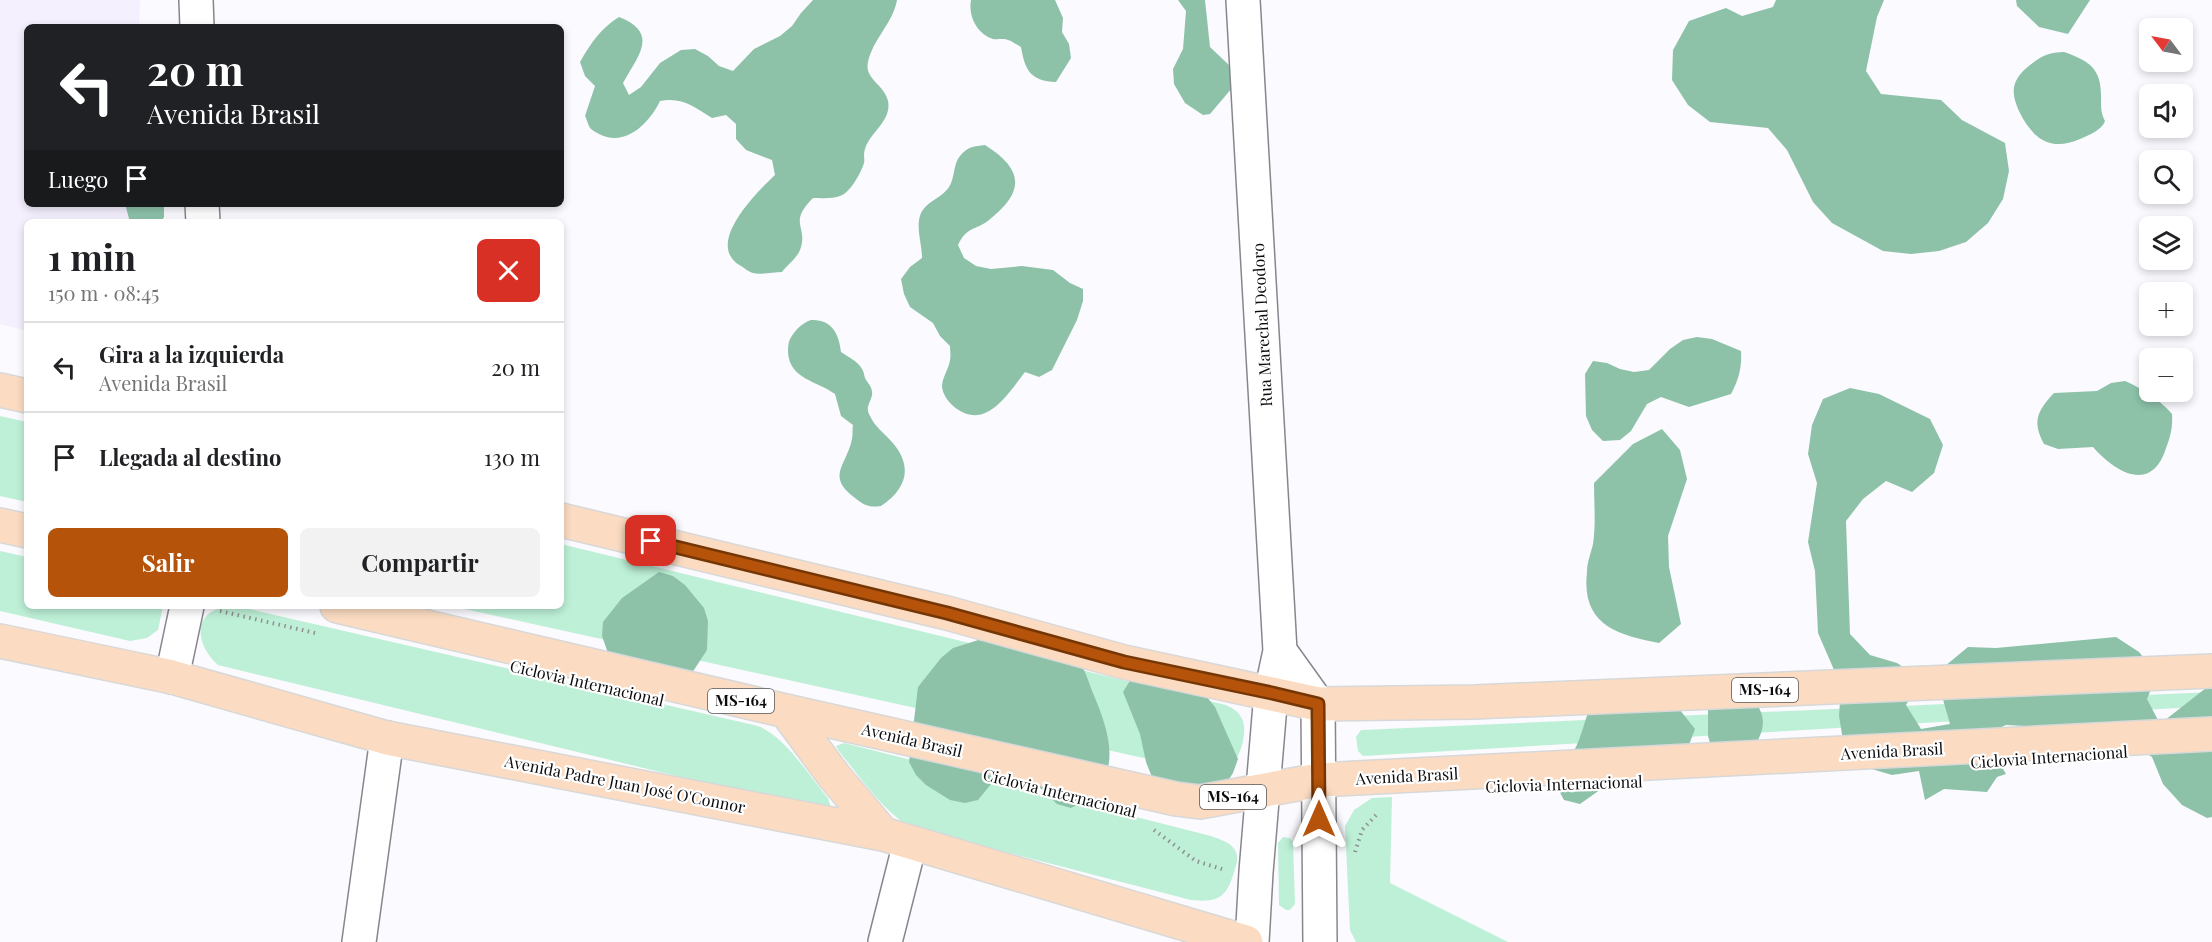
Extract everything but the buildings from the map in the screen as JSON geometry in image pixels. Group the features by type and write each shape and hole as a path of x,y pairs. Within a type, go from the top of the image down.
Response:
{"main road":[{"path":"0,390 24,395"},
{"name":"MS-164","path":"564,521 947,613 1124,662 1318,704 1474,702 2212,671"},
{"path":"0,525 24,530"},
{"name":"Avenida Brasil","path":"331,621 786,711 1176,799 1200,802 1319,780 2212,734"},
{"name":"Avenida Padre Juan José O'Connor","path":"0,641 172,677 387,738 896,839 1246,942"},
{"path":"786,711 834,776 896,839"}],"street":[{"path":"196,0 196,24"},
{"name":"Rua Marechal Deodoro","path":"1243,0 1280,651 1272,693 1252,942"},
{"path":"172,677 197,609"},
{"path":"1280,651 1318,704 1320,942"},
{"path":"359,942 387,738"},
{"path":"885,942 896,839"}],"path":[{"path":"217,609 331,621"},
{"path":"1319,878 1343,865 1354,855 1362,830 1376,814 1384,809"},
{"name":"Ciclovia Internacional","path":"1149,827 1196,861 1224,870 1256,872"}],"shaded area":[{"path":"0,0 140,0 139,24 24,24 24,207 133,207 133,219 24,219 24,330 0,324"}],"green space":[{"path":"813,0 897,0 868,62 869,73 886,95 887,115 864,151 863,167 851,187 837,197 813,198 805,207 800,220 802,242 797,256 782,272 753,273 731,257 728,245 730,232 746,206 775,175 772,160 746,150 736,139 736,124 726,115 712,118 688,104 675,100 660,101 650,117 636,131 628,135 619,138 599,134 590,128 585,116 595,86 585,76 580,62 596,37 619,17 632,23 639,30 642,38 639,54 623,83 629,95 641,87 660,63 681,50 695,49 708,56 719,66 733,71 754,49 780,36 792,26"},
{"path":"971,0 1055,0 1063,18 1062,32 1069,44 1071,58 1056,82 1035,77 1031,73 1027,68 1021,47 1005,39 993,39 982,33 972,18"},
{"path":"1178,0 1205,0 1210,47 1231,67 1232,88 1210,114 1203,115 1185,103 1174,84 1173,69 1183,49 1186,11"},
{"path":"1776,0 1884,0 1877,17 1866,71 1881,94 1941,100 1962,120 2005,143 2009,171 2003,199 1988,223 1966,242 1939,251 1911,254 1883,251 1832,223 1813,202 1787,150 1768,128 1710,122 1688,105 1672,80 1673,50 1689,21 1726,8 1742,16 1773,7"},
{"path":"2016,0 2090,0 2068,34 2039,27 2017,6"},
{"path":"2064,52 2081,59 2097,73 2105,121 2098,130 2091,134 2070,143 2060,144 2044,141 2031,130 2020,113 2014,87 2019,76 2034,62 2050,54"},
{"path":"985,145 998,154 1013,172 1014,190 1001,209 961,239 958,245 964,258 976,266 991,269 1022,266 1053,270 1070,283 1083,289 1083,301 1077,320 1052,370 1039,377 1025,372 996,406 978,415 957,409 945,397 942,383 949,363 950,346 940,336 933,323 910,307 901,279 910,267 922,258 919,226 922,211 949,187 956,163 963,153 971,148"},
{"path":"126,207 164,207 163,219 129,219"},
{"path":"811,320 818,320 829,325 836,334 841,352 860,366 872,390 869,413 874,423 891,441 903,459 905,467 902,484 897,492 881,506 873,507 864,504 841,483 840,470 849,448 853,425 841,416 835,394 799,374 790,362 788,344 790,339 799,327"},
{"path":"1697,337 1712,339 1741,351 1739,373 1731,394 1689,407 1661,397 1647,404 1631,431 1620,440 1603,441 1592,430 1586,416 1585,374 1593,361 1634,372 1649,370 1670,349 1683,340"},
{"path":"2125,381 2138,387 2139,402 2159,402 2172,414 2172,428 2167,446 2159,464 2151,472 2141,475 2132,474 2111,464 2093,447 2058,449 2044,444 2040,436 2038,417 2054,393 2097,391 2111,383"},
{"path":"1850,388 1879,394 1930,419 1943,445 1934,473 1912,492 1886,481 1863,499 1846,521 1850,634 1870,655 1897,663 1921,679 1906,705 1921,729 1950,724 1942,696 1945,666 1968,647 1996,648 2116,637 2139,652 2157,674 2147,699 2160,724 2206,688 2212,689 2212,817 2207,818 2182,805 2163,784 2152,757 2105,726 2075,729 2006,725 1983,735 2006,774 1997,777 1987,792 1944,789 1925,800 1919,771 1892,775 1865,767 1844,746 1839,716 1841,686 1818,633 1815,571 1808,542 1817,483 1808,454 1812,425 1823,399"},
{"path":"0,416 24,421 24,501 0,496"},
{"path":"1662,429 1680,450 1687,479 1668,536 1669,567 1681,624 1659,643 1629,636 1605,624 1590,604 1587,590 1588,565 1595,522 1594,483 1633,444"},
{"path":"564,545 1226,705 1237,711 1241,717 1244,729 1243,743 1230,766 1212,773 465,609 564,609"},
{"path":"0,551 24,556 24,609 162,609 158,630 147,638 130,641 0,611"},
{"path":"659,572 673,576 685,585 704,608 708,621 707,650 680,687 653,697 639,696 617,679 602,636 603,622 622,598"},
{"path":"220,609 249,609 758,726 778,738 787,747 828,798 831,808 813,809 218,665 209,655 201,635 201,626 212,612"},
{"path":"991,636 1071,657 1084,671 1105,726 1109,742 1109,758 1107,772 1100,785 1088,797 1071,808 1057,804 1036,784 1009,771 996,778 978,800 965,803 950,800 926,785 916,775 909,762 918,687 941,658 953,648"},
{"path":"1131,679 1206,696 1215,707 1238,759 1233,773 1218,796 1158,792 1146,762 1140,734 1123,692"},
{"path":"2212,692 2212,706 1363,756 1358,751 1356,737 1361,730"},
{"path":"1756,703 1763,723 1760,736 1750,756 1712,750 1708,736 1708,707"},
{"path":"1676,705 1695,729 1684,758 1614,776 1604,787 1580,804 1564,800 1557,784 1558,774 1576,746 1589,710"},
{"path":"844,743 1211,836 1227,843 1235,850 1237,860 1232,878 1229,886 1216,899 1191,900 909,827 880,801 838,750 836,746"},
{"path":"1392,797 1390,883 1508,942 1356,942 1350,930 1345,826 1354,810 1372,798"},
{"path":"1283,837 1290,838 1293,842 1295,904 1290,910 1279,905 1278,843"}],"route":[{"path":"651,541 947,613 1124,662 1318,704 1319,819"}]}
